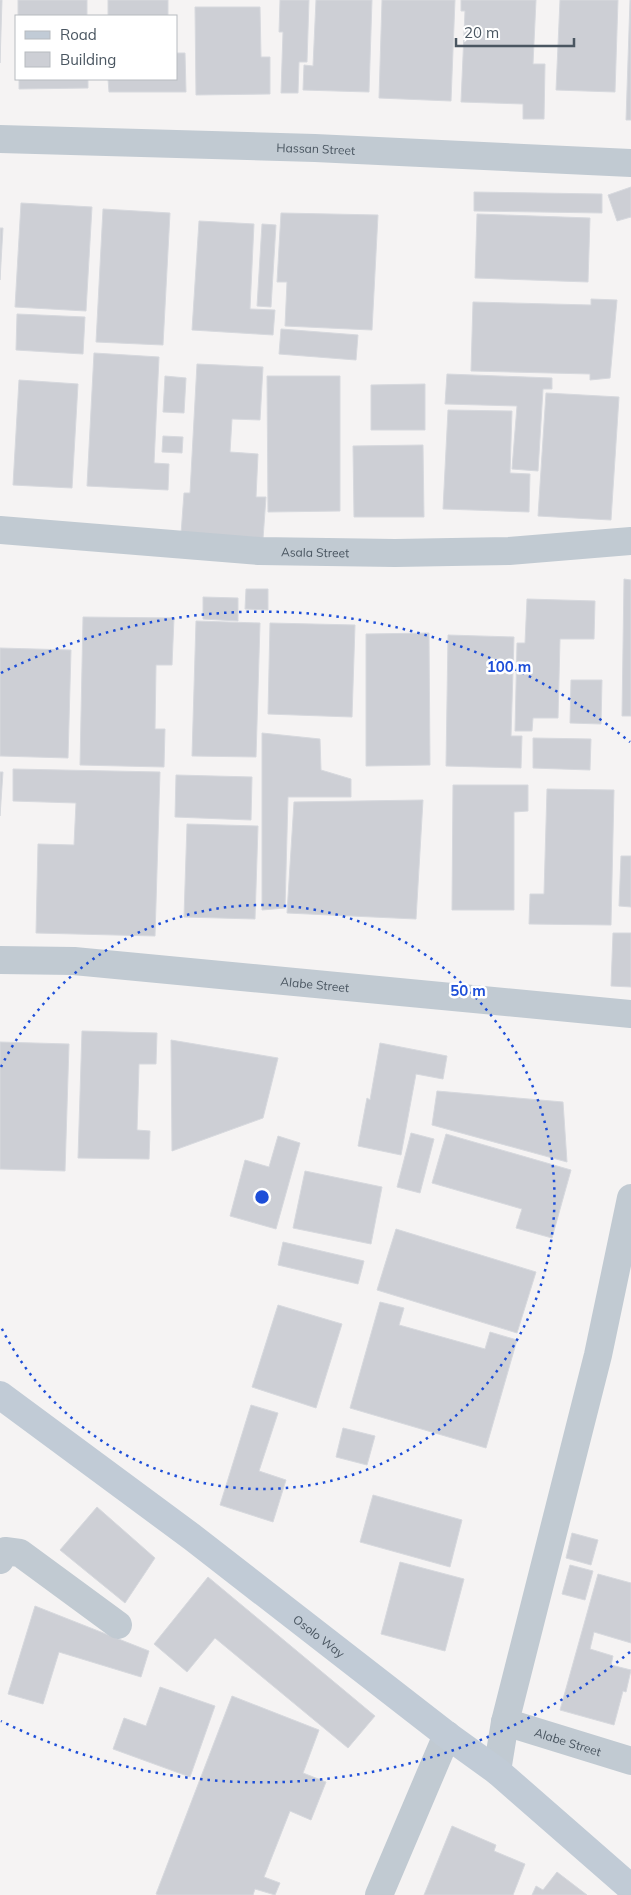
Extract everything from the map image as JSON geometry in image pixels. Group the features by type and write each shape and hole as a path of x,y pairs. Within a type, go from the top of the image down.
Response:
{"main road":[{"name":"Osolo Way","path":"0,1395 192,1536 447,1735 497,1770 631,1888"}],"street":[{"name":"Hassan Street","path":"0,139 315,148 631,163"},
{"name":"Asala Street","path":"0,530 259,551 395,553 509,551 631,540"},
{"name":"Alabe Street","path":"0,960 74,961 631,1014"},
{"path":"497,1770 505,1722 598,1355 631,1198"},
{"path":"0,1560 4,1551 20,1553 118,1625"},
{"name":"Alabe Street","path":"505,1722 631,1761"},
{"path":"379,1895 447,1735"}],"building":[{"path":"0,0 2,0 0,63"},
{"path":"18,0 87,0 87,15 18,15"},
{"path":"108,0 168,0 168,15 108,15"},
{"path":"280,0 309,0 307,62 299,62 298,93 281,93 283,32 279,32"},
{"path":"316,0 372,0 369,92 303,90 304,65 313,66"},
{"path":"382,0 455,0 451,101 379,98"},
{"path":"461,0 536,0 533,64 545,64 544,119 523,119 523,104 461,102 465,11 461,11"},
{"path":"560,0 618,0 615,92 556,90"},
{"path":"630,0 631,120 626,120"},
{"path":"195,7 260,7 261,57 270,57 270,94 196,95"},
{"path":"178,53 185,53 186,92 109,92 108,80 178,80"},
{"path":"19,80 88,80 88,88 19,89"},
{"path":"631,187 631,217 617,221 608,195"},
{"path":"474,192 602,194 602,213 474,211"},
{"path":"21,203 92,207 86,311 15,307"},
{"path":"103,209 170,213 163,345 96,342"},
{"path":"281,213 378,215 372,330 285,326 287,282 277,282"},
{"path":"477,214 590,218 588,282 475,278"},
{"path":"199,221 254,224 250,309 275,310 273,335 192,330"},
{"path":"262,224 276,225 271,307 257,306"},
{"path":"0,228 3,228 0,280"},
{"path":"591,299 617,300 610,378 590,380 590,374 471,371 473,302 591,305"},
{"path":"17,314 85,317 83,354 16,350"},
{"path":"281,329 358,335 356,360 279,354"},
{"path":"94,353 159,357 154,463 169,464 168,490 87,486"},
{"path":"197,364 263,367 260,420 232,419 230,452 258,454 256,497 266,497 263,539 181,534 184,493 190,493"},
{"path":"447,374 552,378 552,389 543,389 538,471 512,469 517,406 445,404"},
{"path":"165,376 186,378 184,413 163,412"},
{"path":"267,376 340,376 340,511 268,512"},
{"path":"19,380 78,384 72,488 13,485"},
{"path":"425,384 425,430 371,430 371,385"},
{"path":"546,393 619,397 611,520 538,516"},
{"path":"448,410 512,411 510,473 530,474 529,512 443,509"},
{"path":"163,436 183,437 182,453 162,452"},
{"path":"423,445 424,517 354,517 353,446"},
{"path":"624,579 631,580 631,716 622,716"},
{"path":"246,589 268,589 268,610 245,609"},
{"path":"203,597 238,598 238,621 203,619"},
{"path":"527,599 595,601 594,639 560,639 558,718 533,718 532,731 515,731 517,643 525,643"},
{"path":"83,617 174,618 172,665 156,665 155,729 165,729 164,767 80,765"},
{"path":"196,621 260,623 256,757 192,756"},
{"path":"270,623 355,625 352,717 268,714"},
{"path":"429,633 430,765 366,766 366,634"},
{"path":"448,635 514,637 511,736 522,736 521,768 446,766"},
{"path":"0,648 71,650 68,758 0,756"},
{"path":"571,680 602,680 601,724 570,723"},
{"path":"262,733 320,739 321,770 351,779 351,797 288,797 285,908 262,910"},
{"path":"533,738 591,739 590,770 533,768"},
{"path":"13,769 160,772 155,936 36,933 38,844 74,845 76,803 13,801"},
{"path":"0,772 3,772 0,816"},
{"path":"176,775 252,777 251,820 175,817"},
{"path":"453,785 528,785 528,811 514,812 514,910 452,910"},
{"path":"547,789 614,790 611,925 529,924 530,894 544,894"},
{"path":"423,800 416,919 287,913 294,802"},
{"path":"187,824 258,826 255,919 184,917"},
{"path":"621,856 631,856 631,907 619,906"},
{"path":"613,933 631,933 631,987 611,986"},
{"path":"82,1031 157,1033 156,1064 139,1064 137,1130 150,1131 149,1159 78,1158"},
{"path":"171,1040 278,1058 263,1118 172,1151"},
{"path":"0,1042 69,1044 65,1171 0,1169"},
{"path":"380,1043 447,1056 443,1079 416,1074 401,1155 358,1146 367,1098 370,1100"},
{"path":"437,1091 563,1102 567,1162 432,1125"},
{"path":"411,1133 434,1139 420,1193 397,1187"},
{"path":"446,1134 571,1170 552,1238 516,1228 522,1209 432,1183"},
{"path":"278,1136 300,1143 276,1229 230,1216 245,1160 269,1167"},
{"path":"305,1171 382,1187 371,1244 293,1228"},
{"path":"396,1229 536,1272 517,1333 377,1290"},
{"path":"283,1242 364,1261 358,1284 278,1265"},
{"path":"380,1302 404,1308 399,1325 485,1349 490,1332 517,1340 486,1448 350,1408"},
{"path":"278,1305 342,1324 316,1408 252,1387"},
{"path":"251,1405 278,1413 259,1471 286,1480 273,1522 220,1505"},
{"path":"343,1428 375,1436 367,1465 336,1457"},
{"path":"373,1495 462,1520 450,1567 360,1542"},
{"path":"97,1507 155,1558 125,1603 60,1550"},
{"path":"572,1533 598,1540 591,1565 566,1558"},
{"path":"400,1562 464,1579 445,1651 381,1634"},
{"path":"570,1565 593,1571 585,1600 562,1594"},
{"path":"598,1574 631,1583 631,1643 594,1632 590,1649 613,1656 611,1665 631,1670 626,1692 623,1691 614,1725 560,1710"},
{"path":"208,1577 375,1716 348,1748 215,1638 187,1672 154,1644"},
{"path":"35,1606 149,1651 141,1677 59,1652 43,1704 8,1694"},
{"path":"160,1687 215,1706 190,1777 113,1749 124,1718 146,1726"},
{"path":"232,1696 319,1730 303,1773 326,1782 311,1820 290,1811 264,1877 280,1883 275,1895 255,1889 253,1895 158,1895 156,1894"},
{"path":"452,1826 496,1845 494,1851 525,1864 513,1895 424,1895"},
{"path":"557,1872 587,1895 532,1895 536,1886 543,1890"}]}
